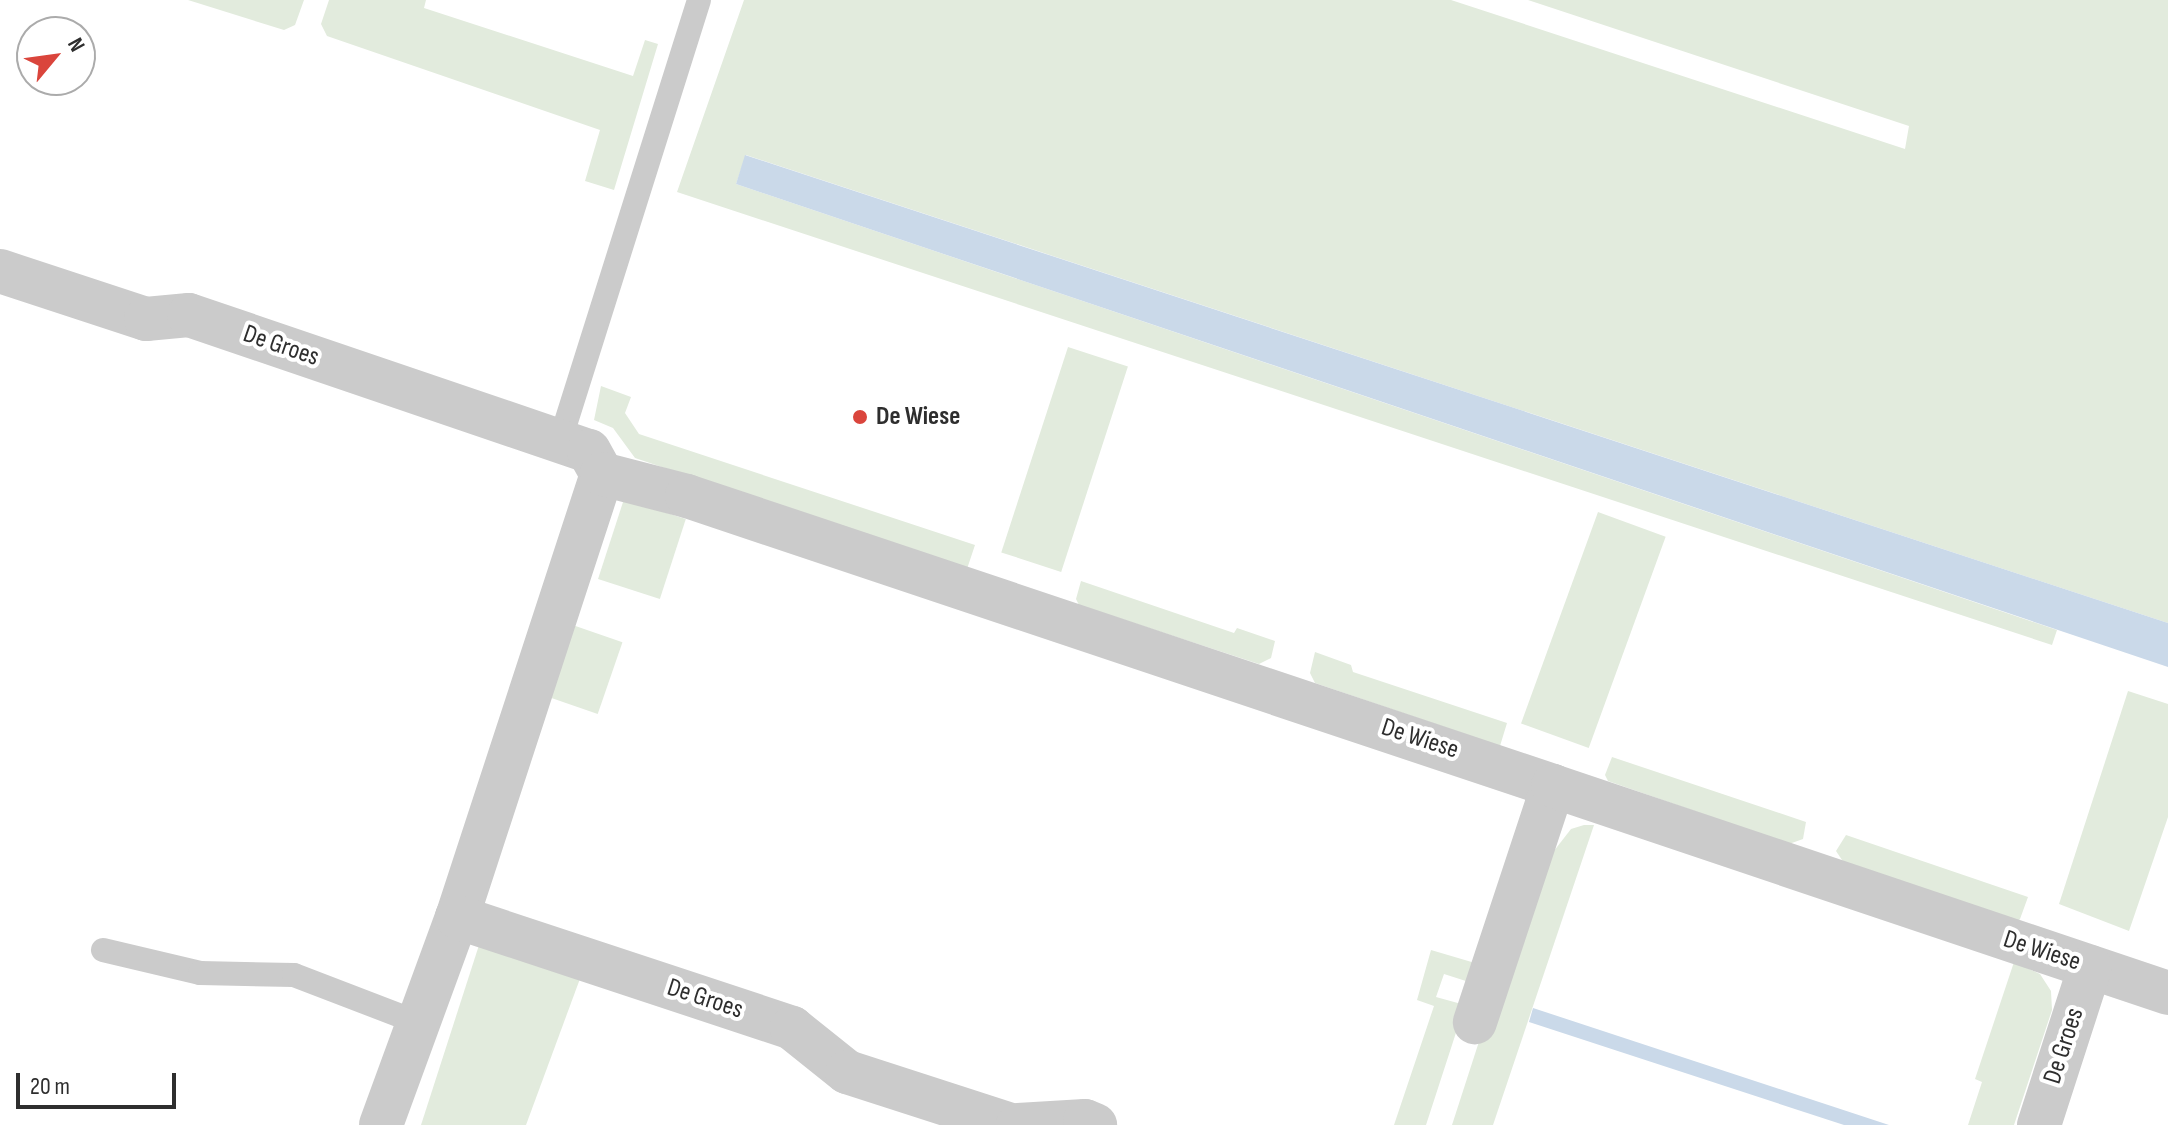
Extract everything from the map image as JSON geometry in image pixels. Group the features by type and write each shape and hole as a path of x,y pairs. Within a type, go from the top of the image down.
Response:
{"street":[{"name":"De Groes","path":"0,271 146,319 189,315 589,451 602,474"},
{"name":"De Wiese","path":"602,474 687,496 2168,993"},
{"path":"381,1125 457,917 602,474"},
{"path":"1475,1022 1553,786"},
{"name":"De Groes","path":"457,917 792,1028 847,1072 938,1114 1011,1125"},
{"name":"De Groes","path":"2039,1125 2090,967"},
{"path":"1018,1125 1085,1121 1095,1125"}],"lane":[{"path":"560,441 699,0"},
{"path":"103,950 200,973 294,975 419,1023"}],"shaded area":[{"path":"188,0 304,0 295,25 284,30"},
{"path":"329,0 426,0 424,8 633,76 645,40 658,44 614,190 585,181 600,130 327,36 321,24"},
{"path":"744,0 1451,0 1905,149 1909,126 1528,0 2168,0 2168,623 746,155 736,184 2057,630 2052,645 677,192"},
{"path":"1068,347 1128,366 1061,572 1001,552"},
{"path":"601,386 631,397 625,413 639,434 975,545 967,569 635,458 613,428 594,420"},
{"path":"624,499 686,519 660,599 598,579"},
{"path":"1598,512 1666,537 1589,748 1521,723"},
{"path":"1081,581 1234,633 1237,628 1275,641 1271,658 1259,664 1079,605 1076,599"},
{"path":"561,621 622,642 598,714 536,693"},
{"path":"1315,652 1351,665 1353,672 1507,723 1500,746 1315,683 1310,673"},
{"path":"2128,691 2168,704 2168,817 2129,931 2059,904"},
{"path":"1612,757 1806,822 1803,839 1789,844 1608,781 1605,775"},
{"path":"1594,825 1493,1125 1452,1125 1485,1023 1550,856 1571,829"},
{"path":"1846,835 2028,897 2020,919 2017,922 1844,863 1836,851"},
{"path":"480,942 581,976 526,1125 421,1125"},
{"path":"1431,950 1475,963 1469,982 1444,974 1436,997 1465,1005 1426,1125 1394,1125 1434,1006 1417,1000"},
{"path":"2014,962 2040,974 2051,991 2052,1010 2014,1125 1968,1125 1982,1082 1975,1079"}],"water":[{"path":"745,155 2168,623 2168,667 736,184"},
{"path":"1533,1008 1889,1125 1844,1125 1529,1022"}],"place":[{"name":"De Wiese","path":"860,417"}]}
